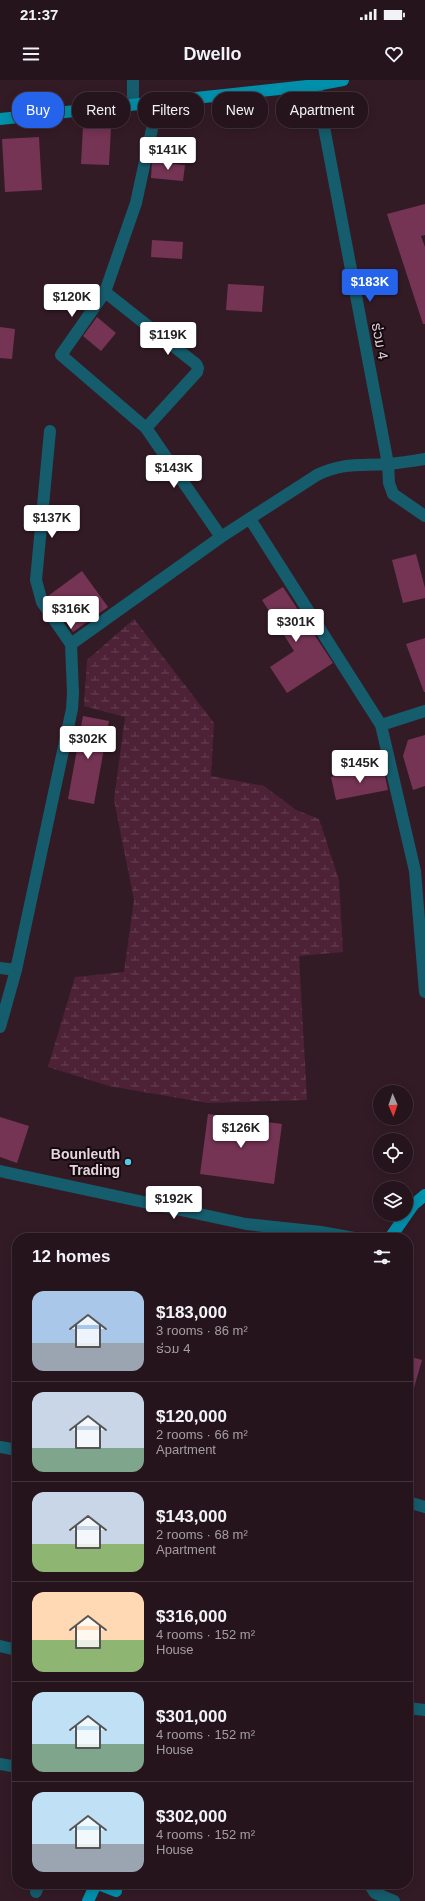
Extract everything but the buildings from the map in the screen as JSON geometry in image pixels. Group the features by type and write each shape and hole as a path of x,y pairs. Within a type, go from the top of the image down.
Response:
{"main road":[{"path":"204,96 343,80"},
{"path":"0,119 138,103"},
{"path":"393,1233 413,1205 425,1195"},
{"path":"88,1901 94,1889"}],"street":[{"path":"133,80 133,103"},
{"name":"ຮ່ວມ 4","path":"316,84 388,464 389,482 393,494 425,516"},
{"path":"152,128 136,203 105,292 61,355 146,428 221,537"},
{"path":"105,292 196,364 198,368 197,372 146,428"},
{"path":"0,1027 16,970 72,709 72,644 42,602 36,580 50,431"},
{"path":"72,644 221,537 317,475 330,469 345,465 388,464 425,459"},
{"path":"250,519 381,725 420,870 425,992"},
{"path":"381,725 425,711"},
{"path":"0,968 16,970"},
{"path":"0,1171 246,1224 326,1233"},
{"path":"0,1447 12,1449"},
{"path":"413,1503 425,1507"},
{"path":"0,1646 12,1649"},
{"path":"413,1709 425,1710"},
{"path":"0,1764 12,1766"},
{"path":"372,1889 375,1893 394,1901"}],"green space":[{"path":"134,619 214,723 211,776 264,786 296,810 319,819 339,880 343,952 299,956 307,1100 208,1103 109,1086 48,1067 75,977 124,972 134,900 114,800 125,717 84,706 87,660"}],"place":[{"name":"Bounleuth Trading","path":"128,1162"}]}
